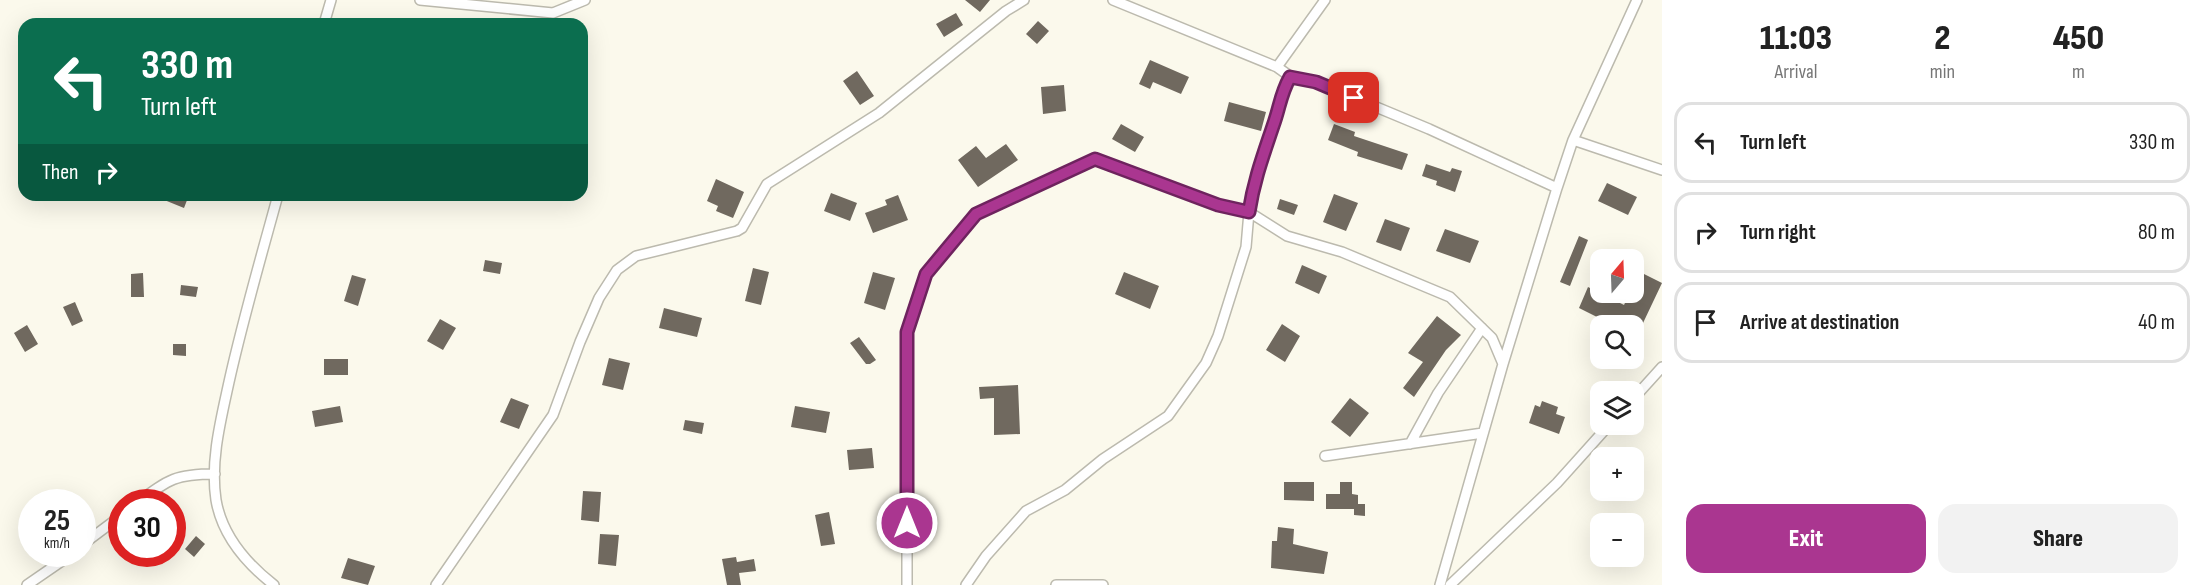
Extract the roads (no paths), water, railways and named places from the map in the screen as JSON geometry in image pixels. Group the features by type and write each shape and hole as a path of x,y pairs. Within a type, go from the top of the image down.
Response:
{"street":[{"path":"326,18 331,0"},
{"path":"420,0 553,14 585,0"},
{"path":"436,585 553,415 579,342 599,298 617,270 636,256 742,228 767,184 879,113 1006,11 1024,0"},
{"path":"1113,0 1277,67 1290,77 1316,82 1430,129 1557,188"},
{"path":"1277,67 1325,0"},
{"path":"1440,585 1503,364 1573,140 1637,0"},
{"path":"966,585 986,556 1026,511 1065,490 1103,459 1168,417 1206,363 1218,336 1246,247 1254,177 1275,123 1280,95 1290,77"},
{"path":"1573,140 1662,170"},
{"path":"906,585 907,332 926,274 976,214 1095,159 1218,205 1249,212 1287,236 1342,252 1450,297 1492,338 1503,364"},
{"path":"274,585 257,572 227,534 216,501 215,474 219,427 239,339 276,201"},
{"path":"1410,444 1438,393 1482,328"},
{"path":"1644,387 1662,367"},
{"path":"1325,456 1483,433"},
{"path":"1450,585 1557,483 1600,435"},
{"path":"156,489 165,482 185,474 215,474"},
{"path":"27,585 53,567"},
{"path":"1056,585 1103,585"}]}
